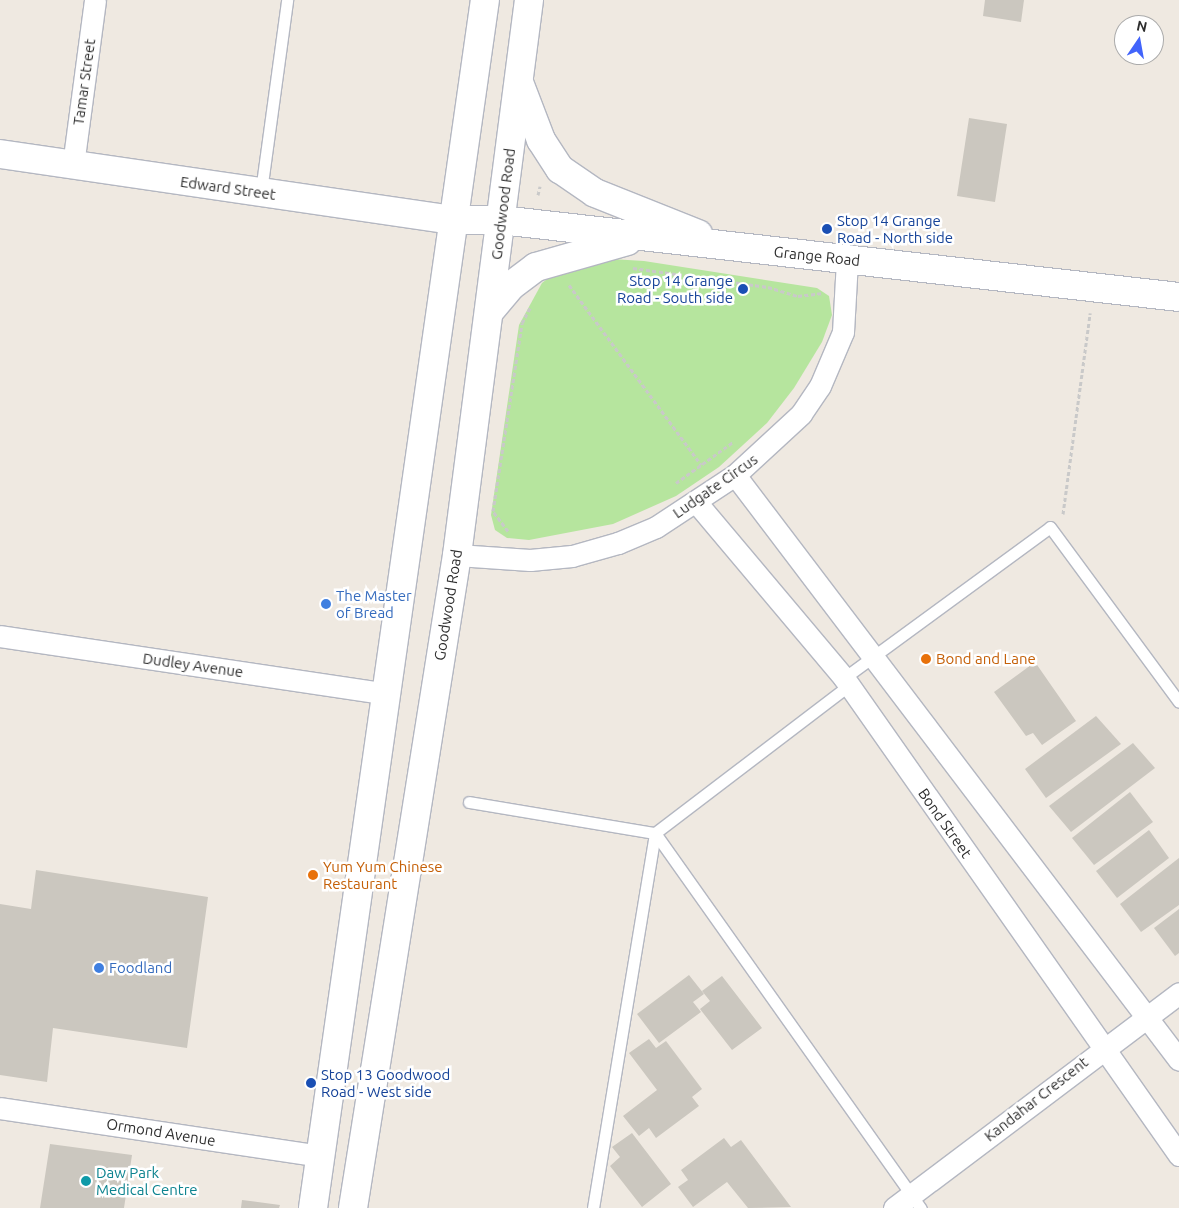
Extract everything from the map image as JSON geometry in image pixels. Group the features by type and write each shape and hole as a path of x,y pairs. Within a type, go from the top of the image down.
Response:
{"main road":[{"path":"313,1208 485,0"},
{"name":"Goodwood Road","path":"353,1208 457,555 529,0"},
{"path":"519,81 548,154 577,182 726,246"},
{"name":"Edward Street","path":"0,154 455,220"},
{"name":"Grange Road","path":"455,220 501,220 847,260 1094,285 1179,297"},
{"path":"489,312 512,285 536,267 643,237"},
{"path":"321,1156 366,1120"},
{"path":"321,1156 353,1208"}],"street":[{"name":"Tamar Street","path":"73,165 95,0"},
{"name":"Ludgate Circus","path":"457,555 530,560 572,556 618,543 656,527 735,475 801,414 820,386 843,332 847,260"},
{"path":"735,475 1179,1060"},
{"name":"Bond Street","path":"696,502 846,682 1179,1154"},
{"name":"Dudley Avenue","path":"0,636 386,694"},
{"name":"Kandahar Crescent","path":"894,1208 916,1202 1103,1048 1179,993"},
{"name":"Ormond Avenue","path":"0,1108 321,1156"}],"lane":[{"path":"260,193 287,0"},
{"path":"593,1208 655,833 846,682 873,656 1050,527 1179,702"},
{"path":"469,802 655,833 916,1202"}],"path":[{"path":"622,267 768,287 798,296 846,291"},
{"path":"576,279 567,283 701,465"},
{"path":"1050,527 1064,513 1094,285"},
{"path":"508,531 493,511 522,323 535,298"}],"green space":[{"path":"611,259 644,261 817,288 829,296 832,315 822,342 794,388 767,423 719,467 676,496 613,524 529,540 507,538 495,530 491,515 519,325 542,283 556,272"}],"building":[{"path":"985,0 1024,0 1021,22 983,16"},
{"path":"969,118 1007,124 995,202 957,196"},
{"path":"1035,662 1076,721 1042,745 1033,733 1026,736 994,692"},
{"path":"1096,716 1121,744 1046,798 1025,769"},
{"path":"1133,743 1155,768 1071,832 1049,806"},
{"path":"1130,792 1153,822 1094,865 1072,838"},
{"path":"1149,830 1169,858 1117,898 1096,871"},
{"path":"1179,858 1179,905 1141,932 1120,904"},
{"name":"Foodland","path":"36,870 208,897 187,1048 53,1028 47,1082 0,1075 0,904 31,909"},
{"path":"1179,909 1179,953 1175,956 1154,928"},
{"path":"689,975 704,994 693,1002 701,1012 659,1043 637,1014"},
{"path":"722,976 762,1028 732,1050 700,1009 710,1001 702,991"},
{"path":"649,1039 656,1048 666,1041 702,1089 692,1097 699,1106 656,1138 649,1128 639,1136 623,1116 657,1090 629,1053"},
{"path":"632,1133 671,1184 642,1207 610,1166 620,1157 612,1147"},
{"path":"724,1138 731,1147 741,1140 791,1207 748,1208 727,1182 693,1207 678,1187 688,1180 681,1170"},
{"name":"Daw Park Medical Centre","path":"50,1144 132,1155 124,1208 40,1208"},
{"path":"242,1200 280,1205 279,1208 241,1208"}],"place":[{"name":"Stop 14 Grange Road - North side","path":"827,229"},
{"name":"Stop 14 Grange Road - South side","path":"743,289"},
{"name":"The Master of Bread","path":"326,604"},
{"name":"Bond and Lane","path":"926,659"},
{"name":"Yum Yum Chinese Restaurant","path":"313,875"},
{"name":"Foodland","path":"99,968"},
{"name":"Stop 13 Goodwood Road - West side","path":"311,1083"},
{"name":"Daw Park Medical Centre","path":"86,1181"}]}
